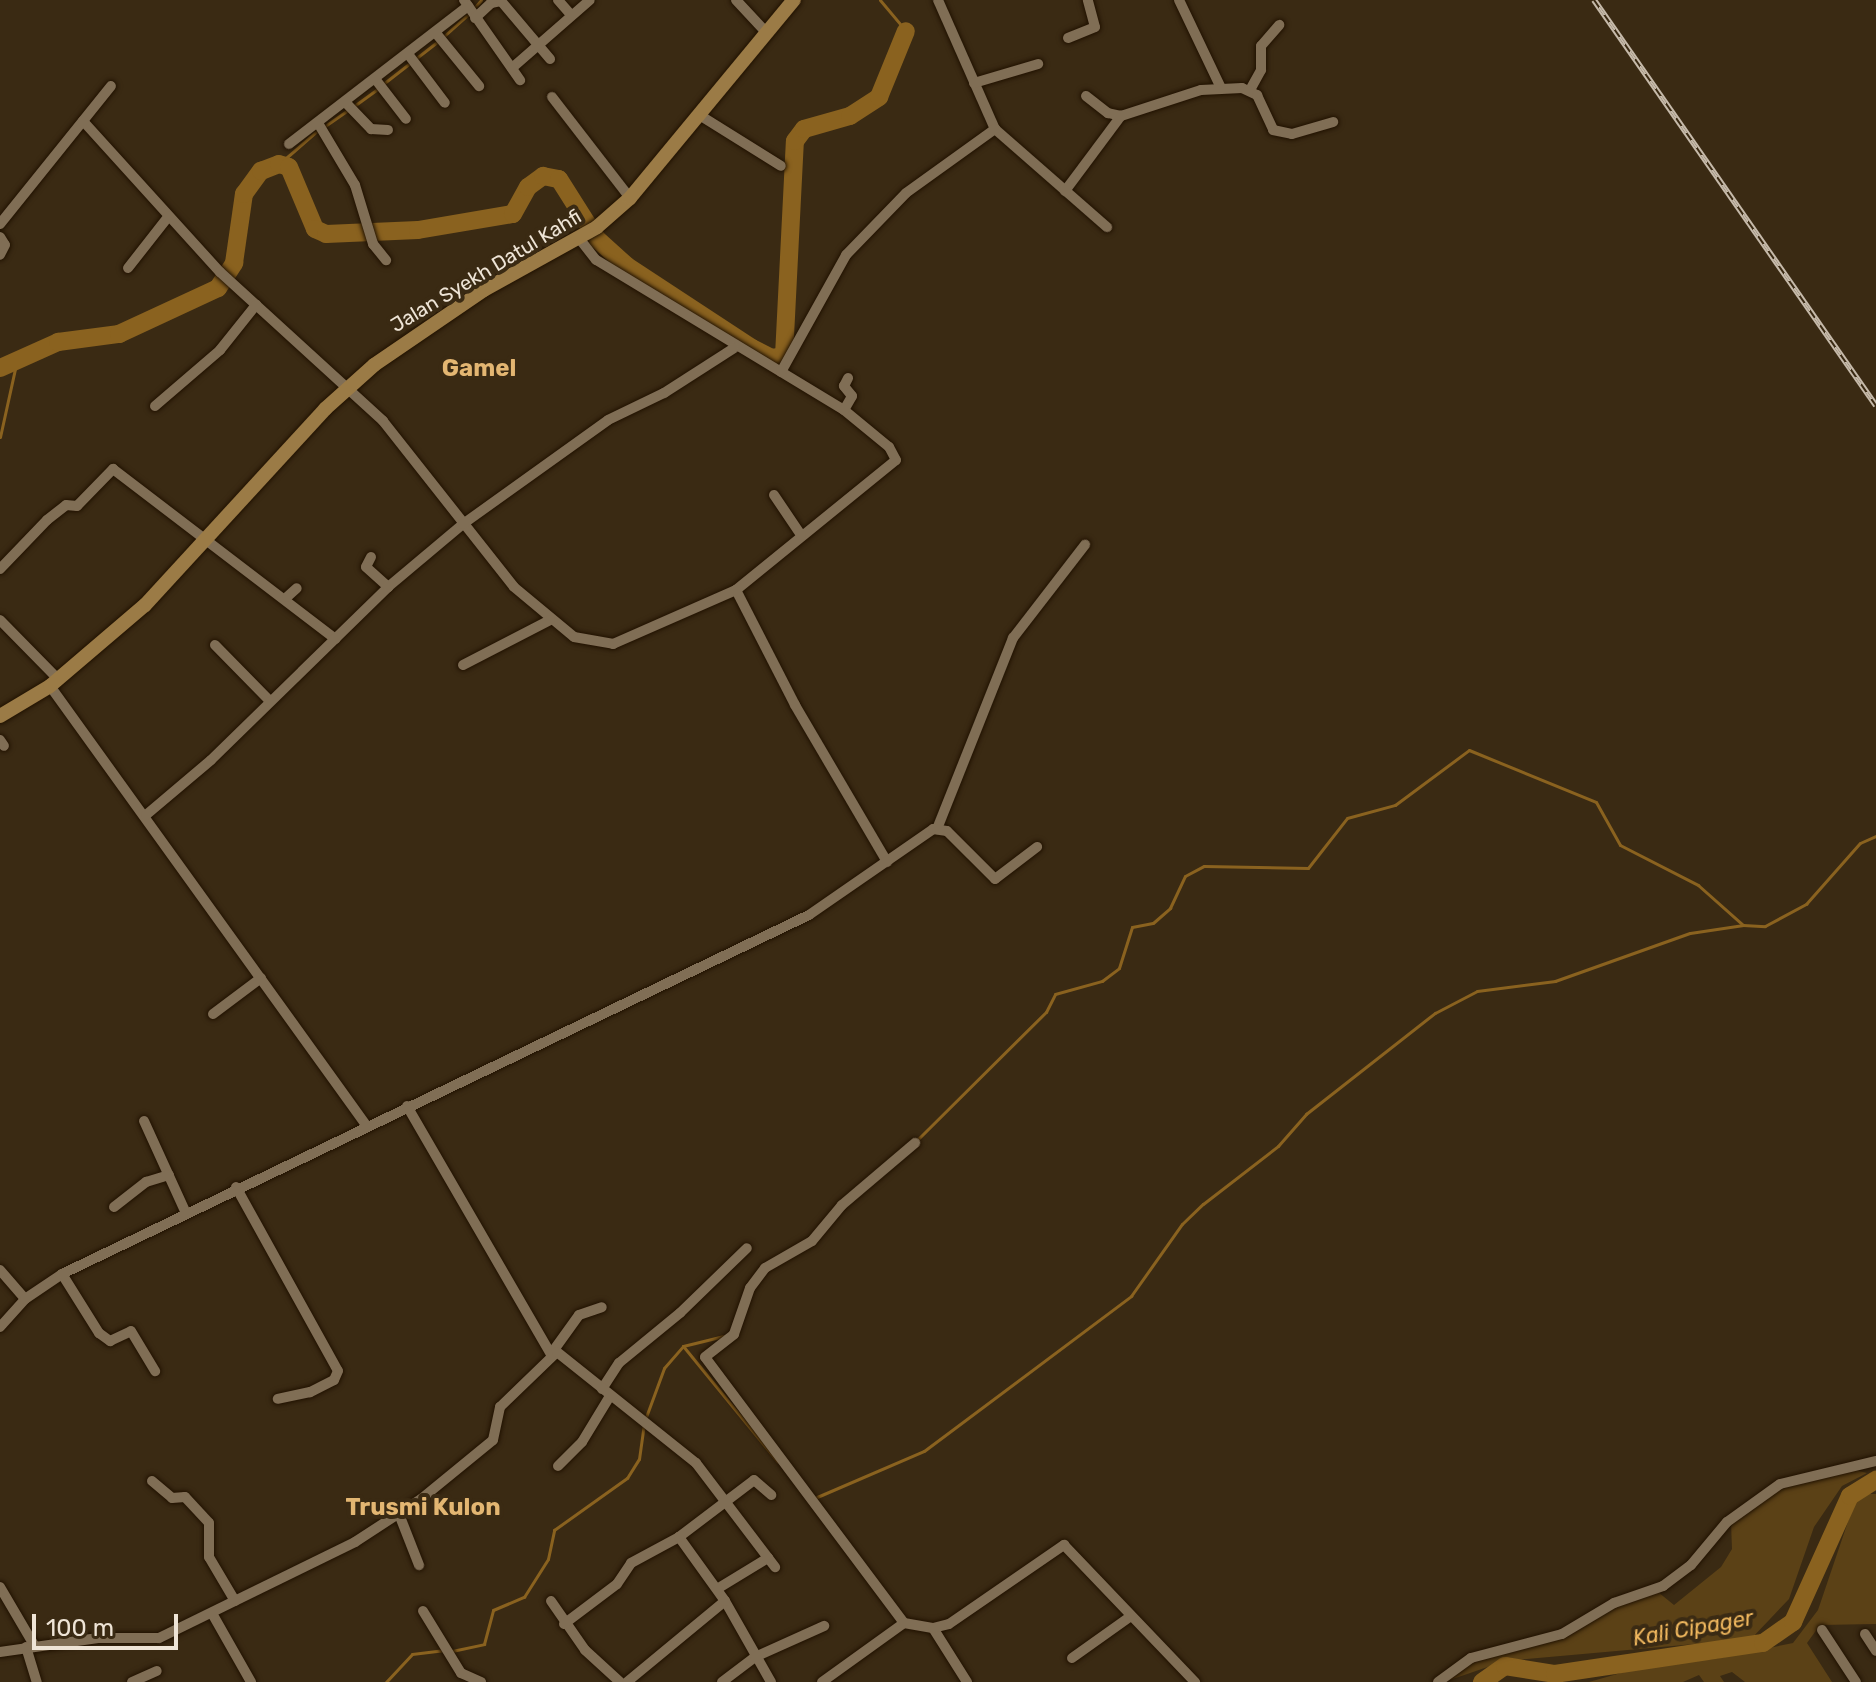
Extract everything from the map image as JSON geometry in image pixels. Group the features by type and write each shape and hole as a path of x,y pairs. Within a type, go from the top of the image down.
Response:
{"street":[{"path":"558,0 571,15"},
{"path":"512,68 590,0"},
{"path":"736,0 764,30"},
{"name":"Jalan Syekh Datul Kahfi","path":"0,716 54,682 145,605 349,386 419,330 597,227 630,198 701,116 764,30 794,0"},
{"path":"938,0 995,129 1107,227"},
{"path":"1068,38 1095,27 1088,0"},
{"path":"1179,0 1221,88"},
{"path":"289,144 380,86 470,9 501,1 550,59"},
{"path":"470,9 520,80"},
{"path":"1250,90 1261,70 1261,46 1279,25"},
{"path":"439,37 479,86"},
{"path":"411,58 445,103"},
{"path":"974,83 1038,64"},
{"path":"0,224 111,86"},
{"path":"380,86 406,119"},
{"path":"1086,96 1108,113 1121,116 1221,88 1250,90"},
{"path":"1250,90 1273,130 1292,134 1333,122"},
{"path":"552,97 630,198"},
{"path":"349,107 371,129 388,130"},
{"path":"701,116 781,166"},
{"path":"1065,191 1121,116"},
{"path":"83,121 220,272 349,386 514,587 574,637 613,644 736,590 896,460 889,447 844,410 734,348 596,260 579,236"},
{"path":"320,127 355,185 371,230 372,242 386,260"},
{"path":"781,372 846,255 906,193 995,129"},
{"path":"128,268 168,217"},
{"path":"0,237 5,245 0,255"},
{"path":"155,406 220,350 256,305"},
{"path":"146,815 388,587 463,524 608,420 664,393 734,348"},
{"path":"844,410 852,396 844,386 848,378"},
{"path":"0,569 61,508 77,506 109,469 209,538 287,597 335,639"},
{"path":"774,495 801,535"},
{"path":"0,1327 25,1299 62,1274 185,1211 809,915 937,829 1013,638 1085,545"},
{"path":"371,557 365,565 388,587"},
{"path":"287,597 297,588"},
{"path":"736,590 795,705 887,862"},
{"path":"0,620 54,682 366,1125"},
{"path":"463,665 550,620"},
{"path":"215,645 270,701"},
{"path":"937,829 947,831 995,879 1037,847"},
{"path":"213,1014 261,978"},
{"path":"407,1106 551,1354"},
{"path":"144,1121 185,1211"},
{"path":"915,1143 842,1205 812,1241 765,1268 750,1288 734,1334 705,1355 904,1623 933,1628 949,1624 1064,1545 1195,1682"},
{"path":"114,1207 146,1182 169,1175"},
{"path":"236,1187 338,1371 334,1380 310,1392 278,1399"},
{"path":"558,1466 582,1442 619,1363 680,1313 747,1248"},
{"path":"0,1270 25,1299"},
{"path":"62,1274 99,1333 108,1341 131,1331 155,1371"},
{"path":"0,1652 30,1646 159,1638 213,1615 355,1542 399,1514 495,1437 500,1407 551,1354 579,1315 602,1307"},
{"path":"551,1354 562,1355 696,1463 772,1563 717,1589"},
{"path":"1438,1682 1471,1658 1562,1634 1614,1603 1663,1586 1691,1565 1727,1522 1780,1484 1876,1461"},
{"path":"564,1624 617,1584 631,1563 679,1537 754,1480 771,1495"},
{"path":"152,1481 172,1498 185,1497 209,1523 209,1557 235,1601"},
{"path":"399,1514 419,1565"},
{"path":"679,1537 725,1601 771,1682"},
{"path":"0,1587 30,1646 37,1682"},
{"path":"551,1601 564,1624 620,1682"},
{"path":"627,1682 725,1601"},
{"path":"423,1611 450,1650 461,1673 481,1682"},
{"path":"213,1615 251,1682"},
{"path":"1072,1658 1131,1616"},
{"path":"822,1682 904,1623"},
{"path":"722,1682 755,1657 824,1626"},
{"path":"933,1628 967,1682"},
{"path":"1822,1630 1856,1682"},
{"path":"132,1682 157,1671"}],"shaded area":[{"path":"1851,1469 1867,1473 1842,1486 1814,1527 1789,1599 1751,1639 1505,1661 1444,1682 1467,1664 1572,1634 1615,1606 1658,1592 1674,1605 1721,1567 1732,1549 1731,1523 1777,1490"},
{"path":"1876,1494 1876,1624 1820,1625 1807,1643 1832,1682 1745,1682 1732,1672 1720,1676 1724,1682 1704,1682 1699,1675 1683,1682 1589,1682 1656,1663 1715,1659 1793,1643 1818,1610 1855,1501"}],"waterway":[{"path":"475,7 481,0"},
{"path":"880,0 906,31"},
{"path":"443,37 470,13"},
{"path":"0,368 58,342 119,334 218,288 234,263 244,194 261,171 279,164 289,167 315,229 326,234 418,230 513,214 528,187 543,176 559,179 597,239 627,266 752,348 772,358 784,356 795,141 804,129 850,116 879,97 906,31"},
{"path":"383,84 437,42"},
{"path":"354,106 377,89"},
{"path":"325,126 348,110"},
{"path":"279,164 318,130"},
{"path":"0,437 17,360"},
{"path":"917,1140 1046,1012 1055,994 1102,981 1119,968 1132,927 1153,923 1170,908 1185,876 1204,866 1308,868 1347,818 1395,805 1469,750 1596,802 1620,845 1698,885 1743,925 1765,926 1806,904 1860,843 1876,836"},
{"path":"817,1497 924,1451 1131,1296 1182,1224 1203,1204 1278,1146 1306,1114 1435,1013 1477,991 1555,981 1690,933 1743,925"},
{"path":"749,1282 770,1260"},
{"path":"646,1417 664,1368 683,1346 724,1336"},
{"path":"683,1346 777,1461"},
{"path":"452,1651 484,1644 493,1610 524,1597 548,1559 554,1530 627,1478 639,1459 644,1425"},
{"name":"Kali Cipager","path":"1482,1682 1505,1666 1555,1674 1763,1643 1793,1622 1850,1496 1876,1480"},
{"path":"386,1682 412,1654 445,1650"}],"railway":[{"path":"1594,0 1876,406"}],"district":[{"name":"Gamel","path":"479,369"},
{"name":"Trusmi Kulon","path":"423,1508"}]}
